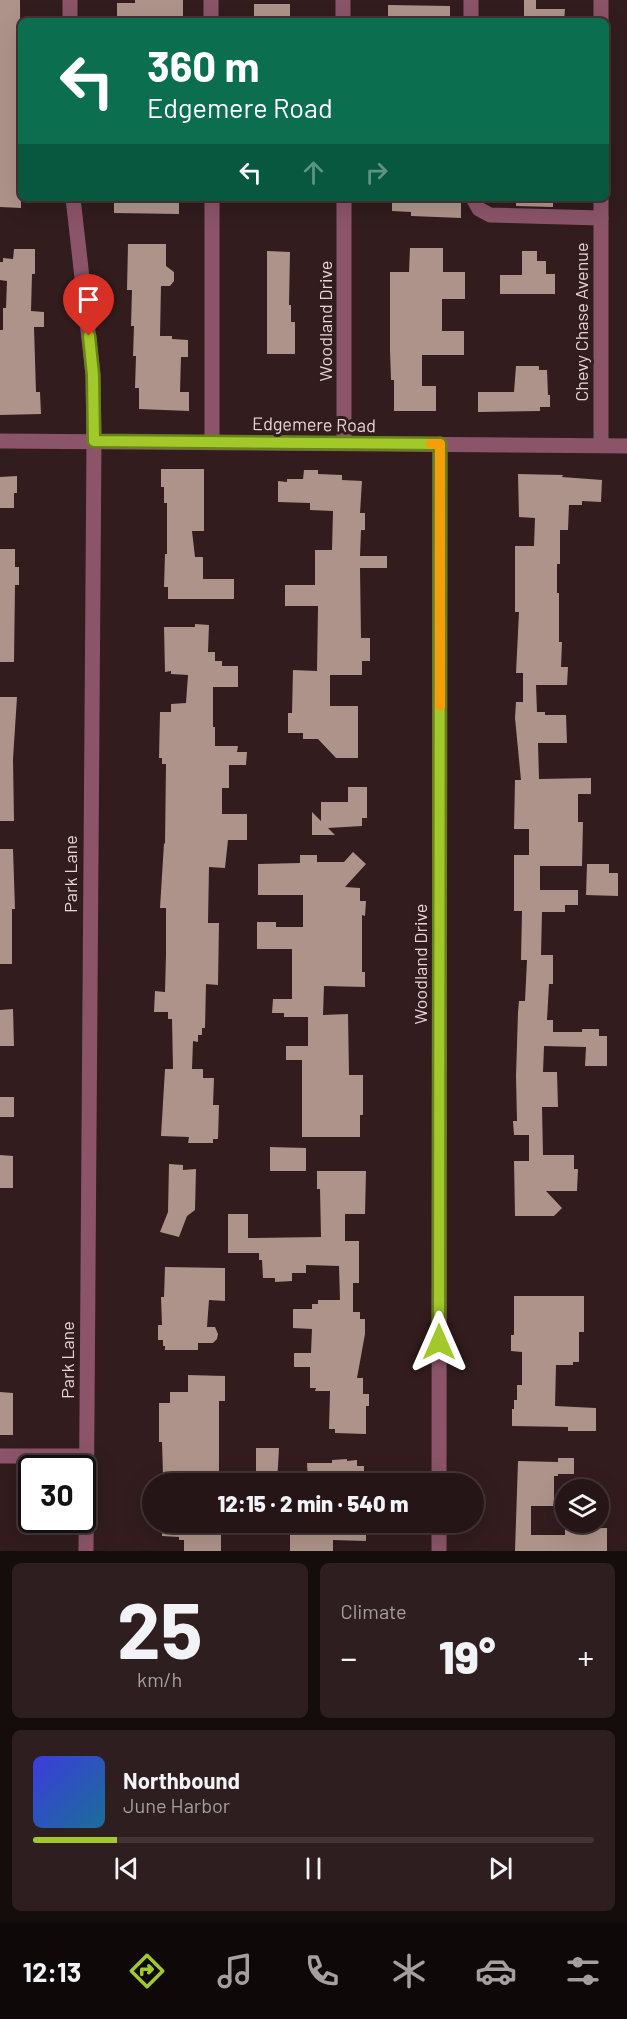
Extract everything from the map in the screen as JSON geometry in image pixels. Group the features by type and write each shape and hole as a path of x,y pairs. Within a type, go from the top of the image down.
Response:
{"street":[{"path":"70,0 70,18"},
{"path":"211,0 211,18"},
{"path":"343,0 343,18"},
{"path":"471,0 471,18"},
{"path":"601,0 601,18"},
{"name":"Park Lane","path":"73,201 93,375 94,441 86,1455"},
{"path":"212,201 212,442"},
{"name":"Woodland Drive","path":"344,201 344,444"},
{"path":"475,201 479,209 490,215 601,218"},
{"name":"Chevy Chase Avenue","path":"601,201 601,445"},
{"name":"Edgemere Road","path":"0,441 627,446"},
{"name":"Woodland Drive","path":"439,1473 440,444"},
{"path":"0,1456 18,1456"},
{"name":"Park Lane","path":"86,1533 86,1551"},
{"path":"439,1533 439,1551"}],"building":[{"path":"0,0 20,0 20,18 18,18 18,201 21,201 21,208 0,207"},
{"path":"135,0 183,0 183,18 117,18 117,3 135,3"},
{"path":"524,0 536,0 536,9 565,9 564,18 524,18"},
{"path":"254,4 290,4 290,18 254,18"},
{"path":"388,5 450,6 450,18 388,18"},
{"path":"114,201 179,201 179,214 114,213"},
{"path":"392,201 461,201 461,218 411,216 411,212 392,211"},
{"path":"516,201 553,201 553,207 516,206"},
{"path":"128,244 166,244 166,266 174,272 174,281 170,286 161,286 160,336 188,340 188,357 181,357 180,392 189,392 189,411 139,409 139,388 135,388 136,356 133,356 134,326 131,326 132,290 127,290"},
{"path":"410,248 443,248 443,272 465,272 465,299 442,299 442,331 464,331 464,355 422,355 422,386 436,386 436,411 394,411 394,380 391,380 390,350 390,272 409,272"},
{"path":"14,249 35,249 31,311 44,312 44,327 34,327 36,392 40,392 41,414 0,415 0,330 3,330 7,281 0,280 0,262 3,262 3,258 13,259"},
{"path":"267,251 290,252 289,305 291,305 291,322 295,322 295,354 267,354"},
{"path":"522,251 537,251 537,261 546,261 546,274 555,274 555,294 500,294 500,275 522,275"},
{"path":"516,366 539,366 539,370 547,370 550,407 540,407 540,411 478,412 478,392 514,392"},
{"path":"161,469 204,469 204,531 192,531 195,557 203,557 203,579 234,579 234,599 168,599 168,587 164,587 165,554 167,554 167,503 164,503 164,487 161,487"},
{"path":"304,470 318,470 318,474 342,475 342,480 362,481 360,513 365,513 365,530 361,530 360,556 387,556 387,568 360,568 361,638 370,638 370,661 362,661 362,675 330,675 330,706 358,706 358,758 336,758 318,739 303,739 303,733 288,733 288,713 292,713 293,670 317,671 318,606 285,606 285,585 315,585 315,550 332,550 333,511 310,510 310,503 278,502 278,481 303,479"},
{"path":"518,474 563,475 562,477 602,480 601,502 582,501 582,505 569,505 568,530 560,530 560,564 557,564 559,642 562,642 561,667 568,667 567,685 536,685 537,712 545,712 545,715 566,715 567,743 538,743 539,779 591,778 591,794 578,794 578,822 583,822 582,866 540,866 540,890 578,890 578,905 565,905 565,912 542,912 541,955 553,955 553,984 549,984 547,1020 553,1020 553,1032 582,1032 582,1029 599,1029 599,1036 607,1036 607,1066 585,1066 586,1047 544,1046 543,1072 557,1072 558,1107 542,1107 543,1155 574,1155 574,1169 578,1169 577,1191 546,1191 562,1208 554,1216 515,1216 514,1161 529,1161 529,1135 514,1135 513,1121 517,1121 518,1012 519,1001 525,1001 527,960 521,960 522,911 514,911 514,855 529,855 529,829 514,829 515,780 521,780 515,718 516,702 523,702 523,673 516,673 519,612 515,612 515,546 534,546 535,518 519,517"},
{"path":"17,476 14,508 0,508 0,477"},
{"path":"0,549 15,549 15,567 19,567 19,585 15,585 14,662 0,662"},
{"path":"195,624 209,625 208,652 215,652 215,661 222,661 222,666 238,666 238,687 213,687 215,746 238,746 237,752 247,752 246,765 229,765 229,788 222,788 222,814 247,814 247,840 228,840 225,868 209,867 208,923 219,923 218,985 206,984 205,1028 202,1028 202,1035 198,1035 198,1042 193,1041 192,1069 203,1069 203,1078 214,1078 213,1105 219,1105 218,1139 213,1139 213,1143 188,1143 189,1137 161,1136 165,1069 173,1069 172,1019 168,1019 168,1012 154,1012 155,991 165,992 166,954 166,908 160,908 165,844 166,764 162,764 162,758 159,758 160,712 171,712 171,704 186,703 188,675 165,672 164,627 195,627"},
{"path":"0,697 17,697 13,759 14,821 0,821"},
{"path":"348,787 367,787 367,818 362,818 362,826 328,828 335,835 312,835 312,812 321,821 321,802 348,802"},
{"path":"0,849 13,849 15,909 12,909 12,964 0,964"},
{"path":"353,852 366,864 345,887 360,888 360,901 366,901 365,916 362,915 362,972 365,972 365,987 324,986 323,1015 348,1014 349,1075 363,1075 363,1115 360,1115 360,1137 302,1137 302,1060 286,1060 286,1046 308,1046 308,1017 284,1017 284,1013 272,1013 273,999 292,999 292,949 257,949 257,922 276,922 276,927 303,927 303,895 258,895 258,864 300,863 300,855 317,855 317,862 344,862"},
{"path":"587,864 609,864 609,873 618,873 618,896 586,895"},
{"path":"13,1009 14,1046 0,1046 0,1010"},
{"path":"0,1097 14,1097 14,1117 0,1117"},
{"path":"270,1147 306,1148 306,1171 270,1171"},
{"path":"0,1155 13,1156 13,1188 0,1188"},
{"path":"169,1164 183,1165 183,1170 196,1169 195,1210 187,1216 179,1237 160,1232 168,1212"},
{"path":"317,1171 366,1171 365,1214 345,1214 345,1241 359,1241 359,1283 353,1283 353,1312 360,1312 360,1319 365,1319 365,1334 357,1378 363,1378 363,1394 369,1394 369,1406 366,1406 366,1434 335,1433 335,1429 329,1429 330,1391 315,1391 316,1388 310,1388 310,1367 294,1367 294,1353 311,1353 312,1329 293,1328 293,1309 312,1309 312,1304 318,1304 318,1300 340,1300 339,1266 306,1265 306,1273 292,1273 292,1281 275,1282 275,1278 263,1278 262,1260 259,1260 259,1253 228,1253 228,1214 248,1214 248,1238 321,1237 320,1189 317,1189"},
{"path":"165,1267 225,1268 225,1301 209,1300 207,1327 215,1327 218,1334 213,1343 198,1343 198,1350 165,1350 163,1340 158,1340 158,1325 162,1325 161,1297 164,1297"},
{"path":"514,1296 584,1296 584,1332 579,1332 579,1362 573,1362 573,1365 556,1365 555,1406 596,1408 596,1431 568,1431 568,1427 512,1426 512,1409 514,1409 514,1400 517,1400 517,1385 522,1385 522,1352 511,1351 511,1335 514,1335"},
{"path":"188,1375 225,1376 225,1401 219,1401 219,1473 163,1473 162,1442 159,1442 159,1403 170,1403 170,1392 188,1392"},
{"path":"0,1392 13,1393 13,1435 0,1435"},
{"path":"256,1448 279,1448 278,1473 256,1473"},
{"path":"558,1458 574,1458 574,1474 554,1476 554,1506 531,1506 531,1535 607,1533 607,1551 515,1551 518,1461 558,1462"},
{"path":"332,1460 357,1460 357,1466 364,1466 364,1473 308,1473 307,1463 332,1463"},
{"path":"162,1533 221,1533 221,1551 184,1551 184,1540 179,1540 179,1537 162,1536"},
{"path":"290,1533 366,1533 366,1541 333,1540 333,1551 290,1551"}],"slow traffic":[{"path":"431,444 440,444 440,706"}],"route":[{"path":"89,336 93,375 94,441 440,444 439,1342"}]}
